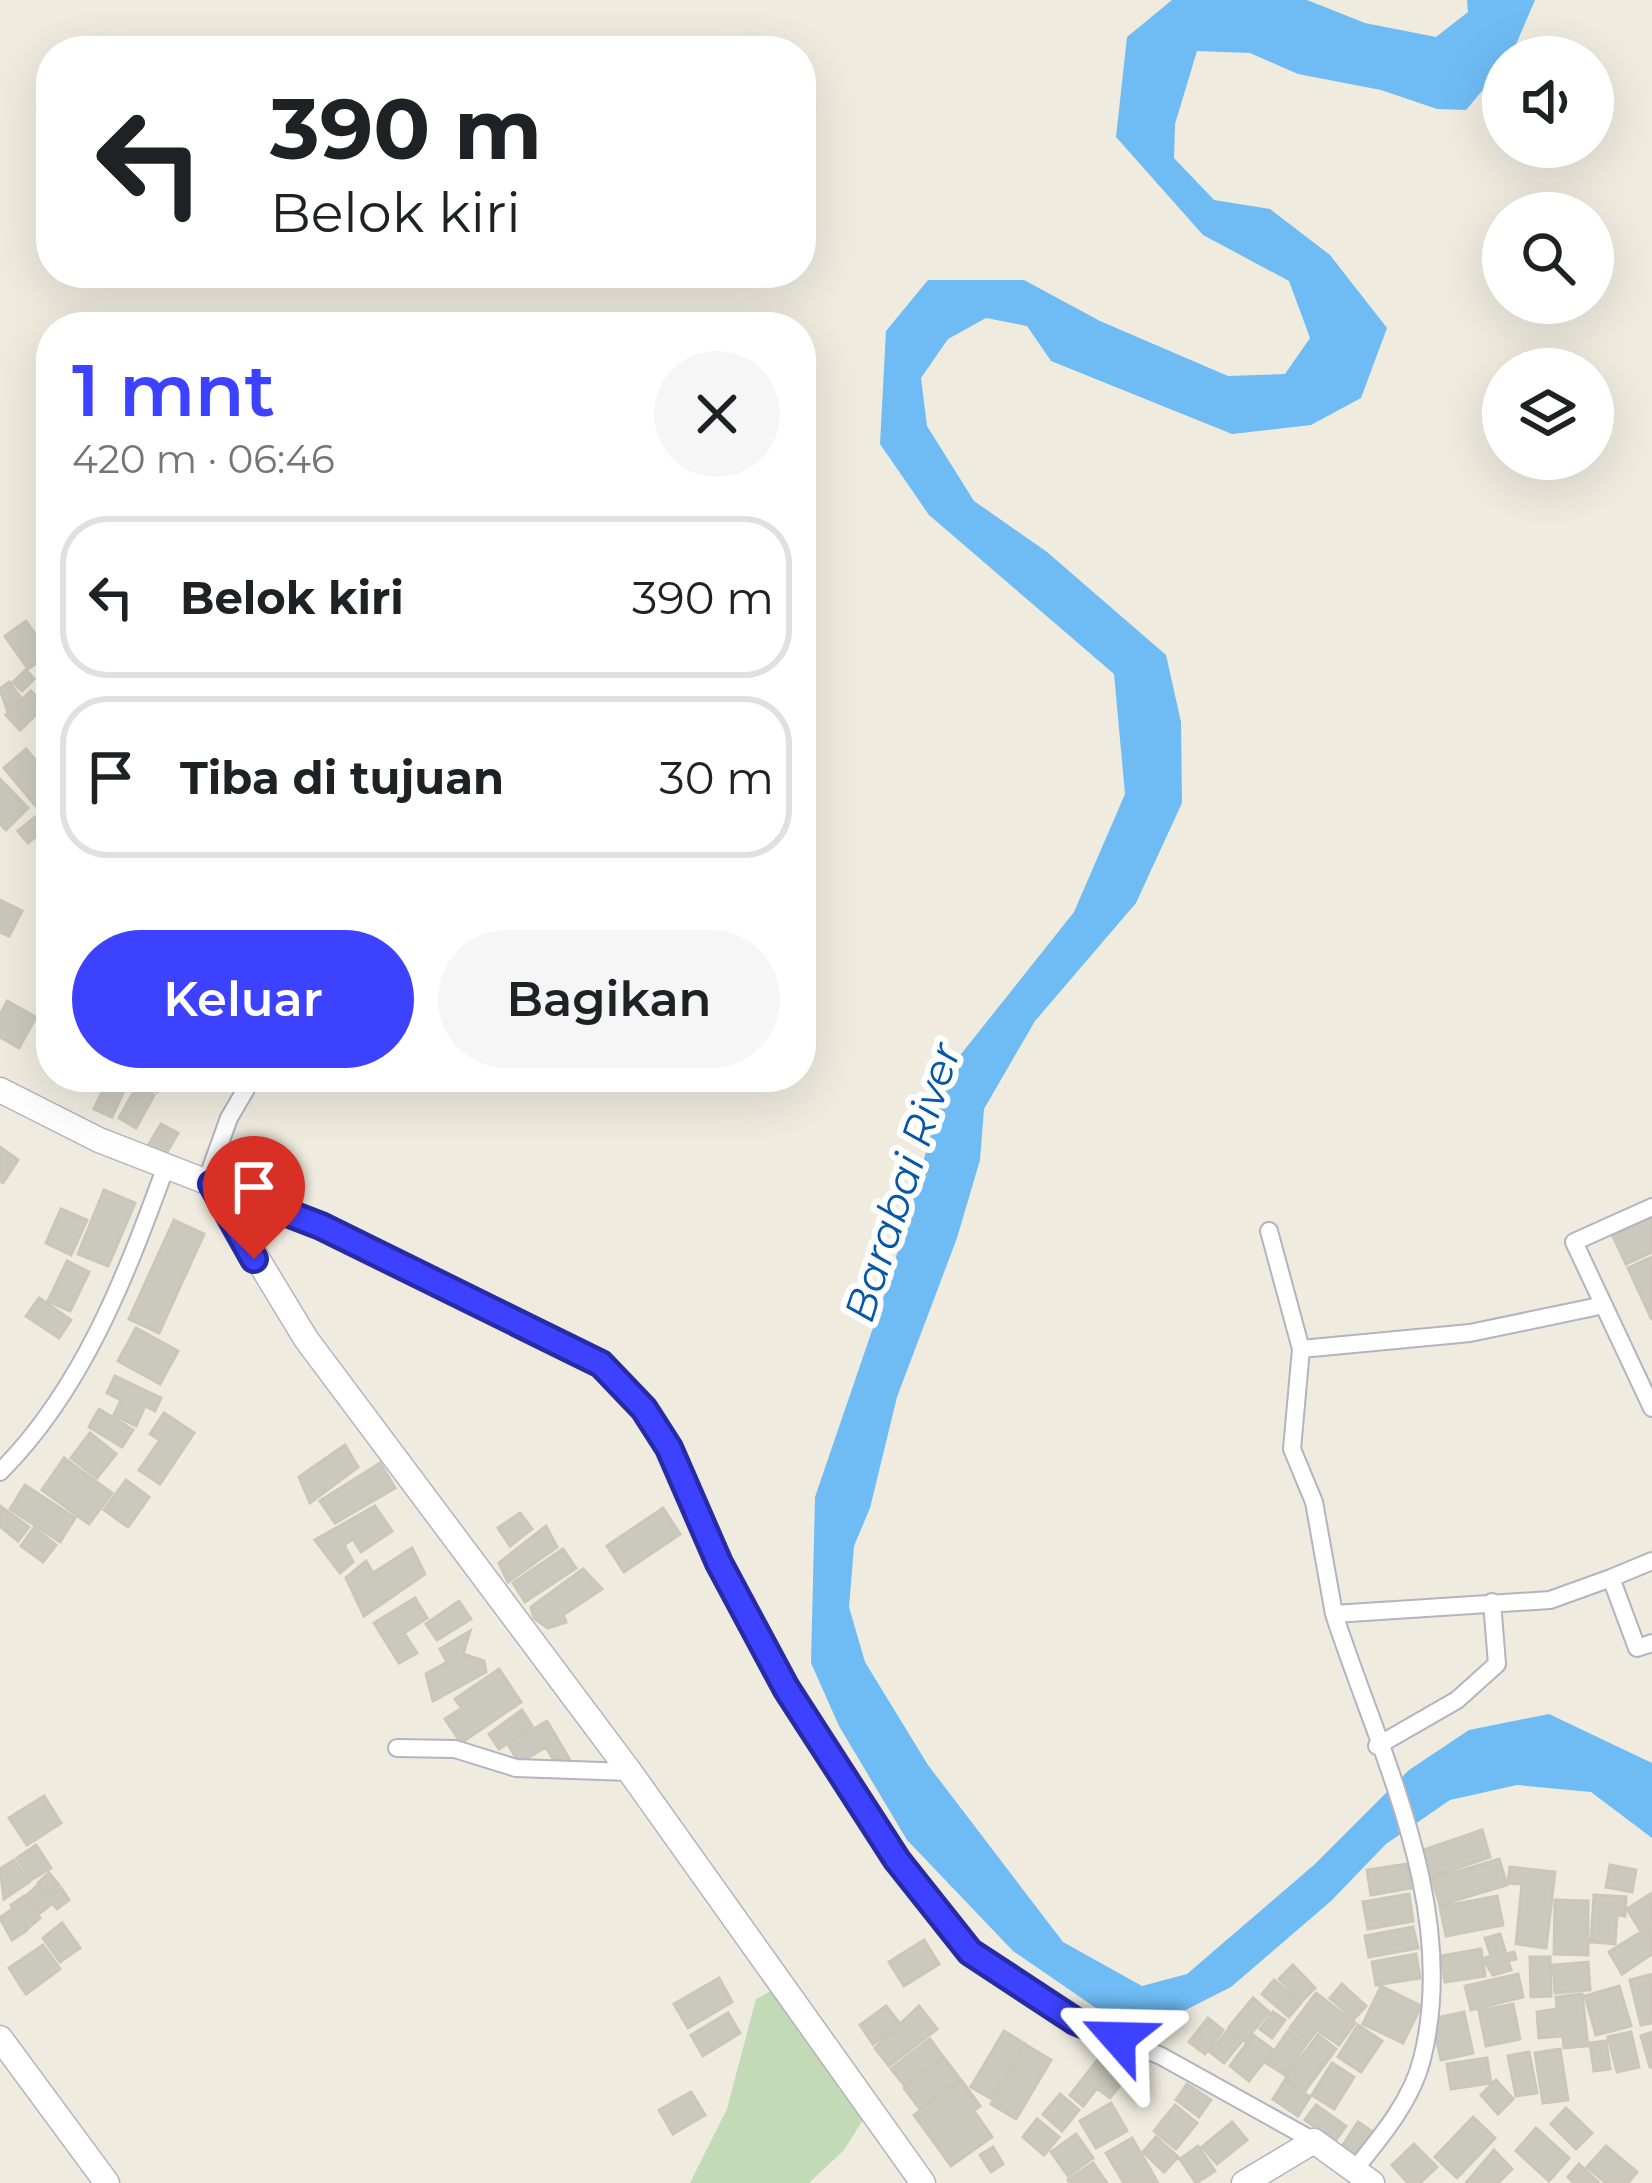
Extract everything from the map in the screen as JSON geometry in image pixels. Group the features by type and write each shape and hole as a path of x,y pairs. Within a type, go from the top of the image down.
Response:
{"main road":[{"path":"0,1090 99,1141 209,1183 306,1340 630,1772 922,2183"},
{"path":"0,2038 107,2183"},
{"path":"1244,2183 1314,2140 1364,2176"}],"street":[{"path":"244,1092 229,1118 209,1183 321,1226 601,1364 644,1409 669,1448 719,1563 786,1688 897,1860 970,1952 1075,2021 1161,2056 1314,2140"},
{"path":"0,1472 40,1432 96,1338 166,1166"},
{"path":"1652,1207 1574,1242 1652,1408"},
{"path":"1269,1231 1300,1349 1292,1449 1313,1502 1334,1614 1396,1789 1425,1893 1435,1973 1421,2063 1364,2176"},
{"path":"1300,1349 1470,1333 1604,1305"},
{"path":"1334,1614 1550,1600 1652,1561"},
{"path":"1611,1578 1636,1648 1652,1643"},
{"path":"1377,1746 1456,1700 1497,1664 1492,1602"},
{"path":"397,1748 455,1749 516,1768 630,1772"}],"green space":[{"path":"778,1987 868,2112 844,2150 809,2183 690,2183 727,2109 756,1999"}],"water":[{"path":"1172,0 1307,0 1365,23 1436,37 1468,12 1467,0 1535,0 1520,36 1482,36 1482,91 1466,110 1437,109 1381,90 1298,74 1250,53 1197,51 1175,124 1174,158 1214,200 1270,209 1330,255 1387,328 1361,398 1311,425 1232,434 1051,361 1027,326 986,318 948,339 921,378 927,426 974,501 1047,552 1166,655 1181,722 1182,803 1136,903 1035,1021 984,1109 980,1160 957,1238 897,1397 870,1508 854,1546 849,1607 865,1662 928,1765 1063,1942 1142,1986 1187,1974 1315,1864 1409,1770 1469,1730 1549,1714 1652,1763 1652,1838 1591,1792 1517,1785 1450,1800 1386,1844 1331,1901 1231,1987 1164,2021 1096,2008 1013,1951 907,1840 839,1726 811,1663 815,1497 890,1278 950,1068 1074,912 1125,794 1114,674 929,515 880,444 886,331 928,280 1024,280 1100,321 1228,376 1285,374 1310,338 1289,281 1203,235 1116,137 1127,37"}],"building":[{"path":"26,621 36,635 36,663 28,669 5,636"},
{"path":"26,670 34,679 22,691 13,682"},
{"path":"9,682 21,698 7,710 0,689"},
{"path":"31,691 36,696 36,715 20,730 6,715"},
{"path":"26,749 36,761 35,805 4,768"},
{"path":"0,779 28,808 6,830 0,824"},
{"path":"36,818 36,836 28,843 18,831"},
{"path":"0,900 22,911 9,936 0,932"},
{"path":"7,1001 36,1017 19,1048 0,1037 0,1015"},
{"path":"102,1092 123,1092 112,1117 94,1109"},
{"path":"134,1092 154,1095 136,1128 119,1118"},
{"path":"161,1124 178,1133 166,1154 149,1144"},
{"path":"0,1147 18,1160 3,1183 0,1181"},
{"path":"104,1190 135,1203 108,1266 78,1254"},
{"path":"61,1209 87,1220 71,1255 46,1243"},
{"path":"1652,1216 1652,1252 1626,1264 1612,1234"},
{"path":"174,1220 204,1234 159,1333 129,1319"},
{"path":"1652,1257 1652,1320 1628,1268"},
{"path":"67,1261 89,1272 70,1311 48,1301"},
{"path":"39,1298 71,1320 59,1338 26,1316"},
{"path":"136,1328 178,1351 160,1384 118,1361"},
{"path":"115,1376 161,1398 155,1411 145,1406 136,1426 114,1415 121,1400 107,1393"},
{"path":"99,1409 133,1430 122,1447 89,1427"},
{"path":"164,1413 194,1433 160,1484 139,1470 160,1440 150,1434"},
{"path":"90,1433 116,1454 97,1478 71,1458"},
{"path":"345,1445 358,1467 310,1503 299,1477"},
{"path":"64,1458 112,1493 89,1524 42,1490"},
{"path":"380,1463 395,1488 335,1523 320,1501"},
{"path":"126,1480 149,1497 128,1527 104,1510"},
{"path":"25,1485 75,1518 60,1542 10,1509"},
{"path":"0,1506 29,1527 18,1541 0,1526"},
{"path":"375,1506 392,1531 361,1552 353,1539 344,1545 353,1562 340,1573 315,1540"},
{"path":"663,1508 680,1534 624,1572 607,1546"},
{"path":"520,1513 532,1529 510,1546 498,1528"},
{"path":"546,1526 557,1547 508,1582 499,1563"},
{"path":"34,1528 56,1545 43,1562 21,1546"},
{"path":"412,1548 425,1574 364,1616 346,1578 366,1561 373,1573"},
{"path":"563,1549 576,1568 525,1602 513,1583"},
{"path":"583,1569 602,1589 563,1615 566,1622 548,1628 534,1618 531,1607"},
{"path":"415,1598 427,1618 404,1633 417,1653 399,1663 374,1623"},
{"path":"459,1601 471,1619 437,1640 426,1624"},
{"path":"470,1631 463,1654 484,1661 486,1672 433,1701 426,1674 447,1662 440,1649"},
{"path":"499,1669 521,1702 461,1743 445,1719 462,1708 455,1699"},
{"path":"522,1710 532,1726 499,1749 489,1734"},
{"path":"547,1721 571,1762 559,1769 546,1747 519,1763 508,1744"},
{"path":"44,1796 61,1823 27,1845 9,1818"},
{"path":"1482,1830 1490,1857 1430,1877 1421,1851"},
{"path":"36,1845 51,1868 31,1880 17,1858"},
{"path":"1499,1859 1507,1885 1440,1905 1432,1879"},
{"path":"14,1860 29,1882 4,1899 0,1869"},
{"path":"1407,1864 1411,1888 1371,1895 1367,1870"},
{"path":"1610,1865 1636,1870 1632,1892 1606,1887"},
{"path":"1510,1867 1555,1872 1546,1948 1516,1944 1522,1884 1508,1883"},
{"path":"49,1873 59,1885 48,1895 38,1883"},
{"path":"37,1886 52,1904 40,1913 27,1895"},
{"path":"61,1888 69,1900 57,1909 48,1897"},
{"path":"1652,1893 1652,1922 1640,1930 1627,1909"},
{"path":"1409,1894 1413,1921 1368,1929 1363,1902"},
{"path":"1594,1895 1626,1897 1625,1916 1617,1915 1615,1944 1591,1942"},
{"path":"24,1896 40,1918 28,1928 11,1905"},
{"path":"1497,1896 1503,1925 1446,1936 1440,1907"},
{"path":"1555,1900 1588,1901 1588,1955 1554,1954"},
{"path":"12,1909 27,1930 12,1940 0,1918"},
{"path":"62,1923 80,1948 60,1962 43,1938"},
{"path":"1652,1925 1652,1954 1622,1974 1609,1952"},
{"path":"1413,1927 1418,1948 1369,1957 1365,1936"},
{"path":"1500,1934 1506,1954 1514,1952 1516,1959 1508,1961 1511,1970 1493,1975 1483,1959 1491,1956 1485,1938"},
{"path":"924,1940 939,1964 904,1986 889,1962"},
{"path":"43,1945 60,1969 26,1994 9,1968"},
{"path":"1481,1949 1485,1976 1445,1982 1441,1956"},
{"path":"1416,1954 1420,1978 1376,1985 1372,1962"},
{"path":"1530,1957 1550,1957 1551,1996 1531,1997"},
{"path":"1588,1962 1590,1990 1555,1993 1553,1965"},
{"path":"1293,1965 1315,1988 1302,2001 1279,1979"},
{"path":"1518,1974 1523,1997 1471,2010 1465,1986"},
{"path":"1652,1974 1652,2023 1641,2025 1630,1980"},
{"path":"719,1978 732,2002 688,2028 674,2004"},
{"path":"1274,1980 1301,2003 1289,2017 1262,1994"},
{"path":"1342,1984 1366,2006 1354,2019 1330,1998"},
{"path":"1381,1986 1421,2006 1403,2043 1363,2024"},
{"path":"1619,1986 1631,2026 1596,2035 1585,1996"},
{"path":"1316,1993 1355,2023 1339,2045 1317,2030 1308,2042 1290,2028"},
{"path":"1582,1994 1588,2046 1564,2048 1563,2036 1539,2038 1537,2012 1557,2009 1556,1997"},
{"path":"1253,1998 1269,2012 1245,2041 1229,2027"},
{"path":"1513,2004 1520,2039 1486,2046 1479,2011"},
{"path":"886,2006 900,2024 873,2044 860,2025"},
{"path":"919,2006 937,2029 889,2066 875,2048"},
{"path":"1273,2012 1285,2020 1272,2038 1260,2029"},
{"path":"1464,2012 1473,2053 1441,2060 1432,2019"},
{"path":"728,2013 740,2033 703,2056 691,2035"},
{"path":"1208,2018 1223,2030 1205,2054 1189,2042"},
{"path":"1358,2025 1382,2041 1361,2072 1338,2057"},
{"path":"1228,2030 1242,2041 1224,2063 1210,2052"},
{"path":"1004,2031 1025,2044 992,2099 971,2087"},
{"path":"1288,2031 1306,2044 1285,2075 1266,2063"},
{"path":"1631,2032 1639,2067 1617,2072 1608,2037"},
{"path":"1652,2032 1652,2067 1650,2067 1641,2036"},
{"path":"1253,2035 1273,2050 1249,2081 1230,2066"},
{"path":"1318,2035 1336,2049 1305,2091 1286,2077"},
{"path":"930,2039 943,2057 905,2086 891,2069"},
{"path":"1114,2039 1140,2059 1110,2098 1097,2088 1083,2106 1070,2095"},
{"path":"1606,2041 1610,2069 1594,2071 1590,2043"},
{"path":"1026,2045 1051,2060 1016,2119 991,2104"},
{"path":"1560,2049 1568,2100 1543,2103 1535,2053"},
{"path":"1529,2052 1537,2093 1516,2096 1508,2056"},
{"path":"944,2058 960,2079 920,2109 904,2088"},
{"path":"1487,2058 1491,2083 1451,2089 1447,2064"},
{"path":"1332,2063 1354,2077 1334,2109 1312,2095"},
{"path":"961,2080 980,2106 933,2141 914,2115"},
{"path":"1285,2080 1310,2097 1298,2116 1273,2099"},
{"path":"1496,2080 1513,2099 1498,2114 1481,2095"},
{"path":"1187,2084 1211,2100 1199,2117 1176,2100"},
{"path":"691,2092 705,2115 673,2134 659,2110"},
{"path":"1060,2094 1079,2110 1062,2131 1043,2114"},
{"path":"1111,2103 1127,2131 1096,2148 1080,2121"},
{"path":"1175,2105 1197,2123 1176,2149 1154,2131"},
{"path":"1316,2105 1346,2126 1335,2141 1305,2120"},
{"path":"1566,2108 1592,2133 1576,2149 1551,2124"},
{"path":"974,2111 992,2137 951,2166 933,2141"},
{"path":"1473,2117 1495,2138 1457,2178 1435,2157"},
{"path":"1037,2119 1059,2137 1044,2155 1023,2137"},
{"path":"1232,2122 1247,2140 1217,2164 1202,2147"},
{"path":"1358,2122 1374,2133 1358,2158 1341,2148"},
{"path":"1536,2128 1569,2158 1549,2181 1516,2151"},
{"path":"1076,2134 1093,2158 1068,2176 1051,2152"},
{"path":"1156,2137 1178,2157 1164,2172 1143,2152"},
{"path":"1132,2138 1158,2183 1124,2183 1106,2153"},
{"path":"1414,2144 1437,2167 1420,2183 1408,2183 1392,2165"},
{"path":"1198,2146 1215,2171 1196,2183 1180,2159"},
{"path":"1606,2146 1637,2172 1628,2183 1606,2183 1587,2167"},
{"path":"993,2147 1003,2164 991,2172 980,2155"},
{"path":"1494,2150 1512,2169 1498,2183 1466,2183"},
{"path":"1093,2163 1107,2183 1070,2183 1068,2180"},
{"path":"1579,2164 1599,2183 1574,2183 1568,2177"}],"route":[{"path":"254,1259 212,1184 321,1226 601,1364 644,1409 669,1448 719,1563 786,1688 897,1860 970,1952 1075,2021 1118,2038"}],"water label":[{"name":"Barabai River","path":"902,1182"}]}
